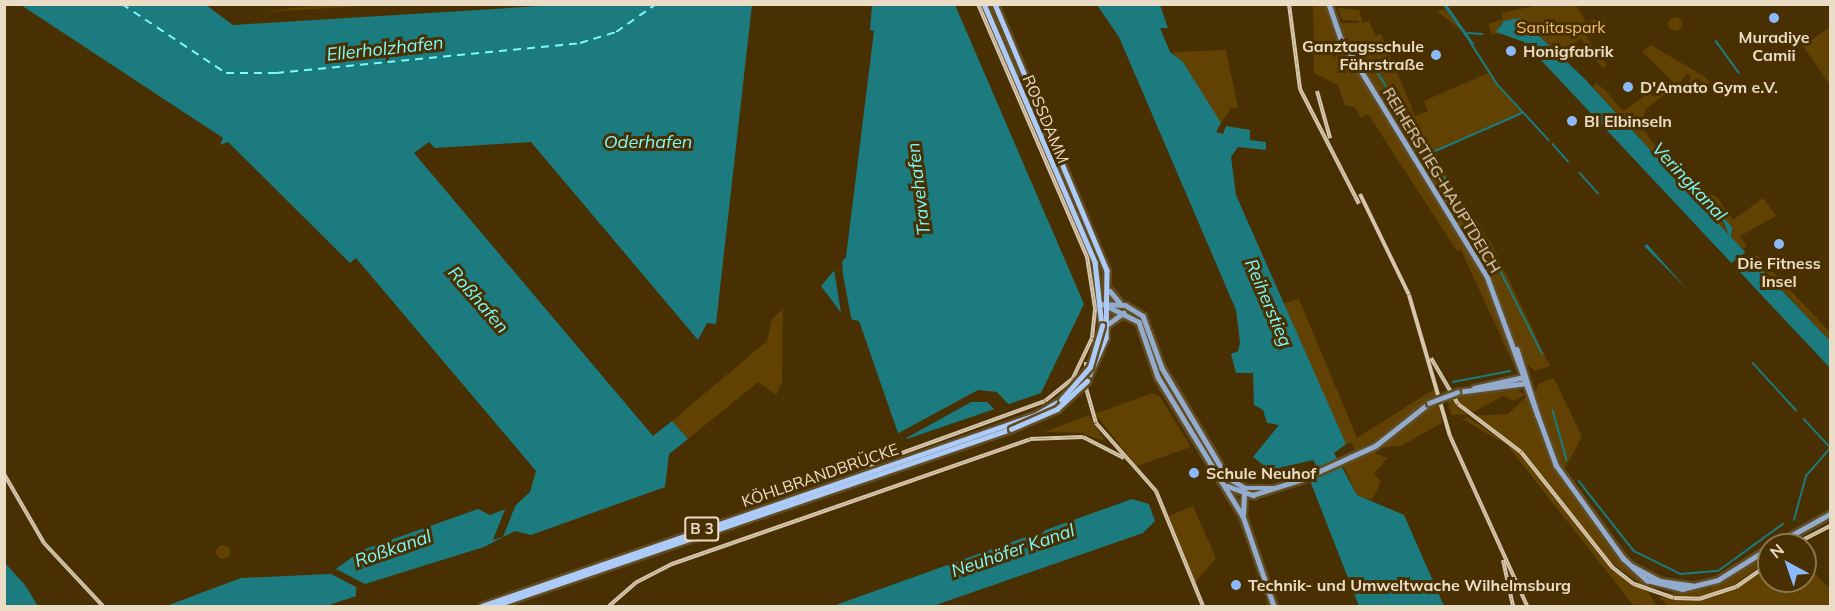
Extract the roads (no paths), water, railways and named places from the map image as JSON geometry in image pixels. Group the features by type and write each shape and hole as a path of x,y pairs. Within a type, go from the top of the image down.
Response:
{"main road":[{"name":"ROSSDAMM","path":"984,4 1087,242"},
{"name":"ROSSDAMM","path":"995,4 1095,238"},
{"name":"REIHERSTIEG-HAUPTDEICH","path":"1329,4 1341,38 1487,276 1512,339 1558,470 1627,562 1661,586 1701,585 1757,555"},
{"name":"KÖHLBRANDBRÜCKE","path":"494,606 1046,416 1091,376 1108,324 1110,291 1095,238"},
{"name":"KÖHLBRANDBRÜCKE","path":"482,606 1046,410 1072,391 1090,368 1100,340 1103,304 1087,242"},
{"path":"1110,291 1121,304 1138,311 1147,322 1173,388 1223,472 1242,487 1275,488"},
{"path":"1103,304 1121,304"},
{"path":"1110,305 1141,325 1158,377 1243,516 1274,606"},
{"path":"1108,324 1123,313"},
{"name":"REIHERSTIEG-HAUPTDEICH","path":"1512,339 1526,380"},
{"path":"1515,380 1520,366"},
{"path":"1221,480 1241,494 1275,488 1316,473 1378,444 1429,403 1457,392 1515,380 1526,380"},
{"path":"1457,392 1526,380"},
{"path":"1242,487 1243,516"},
{"path":"1237,504 1241,494"},
{"path":"1796,533 1830,514"}],"water":[{"path":"21,5 206,5 233,25 557,5 752,5 716,324 707,323 698,340 531,142 435,148 429,142 414,153 653,436 672,421 688,439 669,454 665,487 531,535 515,531 484,547 365,584 356,588 356,596 326,606 166,606 241,578 329,574 362,550 478,509 490,515 516,505 530,492 536,471 356,258 350,263 228,142 220,145 223,138"},
{"name":"Travehafen","path":"872,5 955,5 1084,304 1041,393 907,439 898,433 859,321 845,318 821,286 846,257 874,31 870,30"},
{"name":"Reiherstieg","path":"1097,5 1160,5 1168,28 1160,28 1170,52 1183,62 1221,123 1216,132 1223,134 1226,126 1250,130 1250,140 1266,142 1266,150 1238,147 1231,157 1236,195 1346,444 1334,453 1357,495 1404,515 1444,606 1359,606 1307,473 1317,467 1313,460 1270,470 1253,457 1279,425 1267,423 1263,410 1254,405 1253,373 1236,373 1231,354 1238,351 1240,342 1236,310 1119,37"},
{"path":"1443,5 1447,5 1475,45 1470,43"},
{"path":"1520,18 1583,77 1729,235 1719,212 1732,227 1731,237 1830,341 1830,368 1524,42 1496,32 1504,21"},
{"path":"1647,244 1687,289 1644,246"},
{"name":"Neuhöfer Kanal","path":"1132,499 1149,504 1155,521 1143,533 933,606 833,606"},
{"path":"4,562 25,585 38,606 5,606"}],"waterway":[{"path":"1468,33 1482,34"},
{"path":"1716,41 1739,73"},
{"path":"1471,43 1498,85 1549,140"},
{"path":"1371,62 1485,240 1542,353"},
{"path":"1431,153 1522,113"},
{"path":"1553,144 1568,161"},
{"path":"1580,173 1598,193"},
{"path":"1753,363 1796,410"},
{"path":"1453,382 1510,371"},
{"path":"1553,410 1567,460"},
{"path":"1804,419 1830,447"},
{"path":"1794,520 1806,476 1830,448"},
{"path":"1579,481 1634,551 1681,574 1718,571 1783,524"}],"railway":[{"path":"869,465 1045,401 1073,378 1092,338 1095,308 1087,257 978,4"},
{"path":"1289,4 1300,89 1359,204"},
{"path":"1317,91 1330,138"},
{"path":"1360,194 1409,295 1450,436 1527,606"},
{"path":"1431,358 1458,404 1521,452 1612,567 1634,584 1674,598 1699,599 1736,587 1757,572"},
{"path":"1086,362 1086,388 1096,423 1156,491 1203,606"},
{"path":"609,606 635,583 672,564 1030,439 1083,437 1124,458"},
{"path":"4,474 44,543 103,606"},
{"path":"1816,533 1830,526"},
{"path":"1503,560 1513,606"}],"place":[{"name":"Muradiye Camii","path":"1774,18"},
{"name":"Honigfabrik","path":"1511,51"},
{"name":"Ganztagsschule Fährstraße","path":"1436,55"},
{"name":"D'Amato Gym e.V.","path":"1628,87"},
{"name":"BI Elbinseln","path":"1572,121"},
{"name":"Die Fitness Insel","path":"1779,244"},
{"name":"Schule Neuhof","path":"1194,473"},
{"name":"Technik- und Umweltwache Wilhelmsburg","path":"1236,585"}],"park label":[{"name":"Sanitaspark","path":"1561,27"}],"water label":[{"name":"Ellerholzhafen","path":"385,49"},
{"name":"Oderhafen","path":"648,142"},
{"name":"Veringkanal","path":"1689,182"},
{"name":"Roßhafen","path":"478,300"},
{"name":"Roßkanal","path":"393,549"}]}
